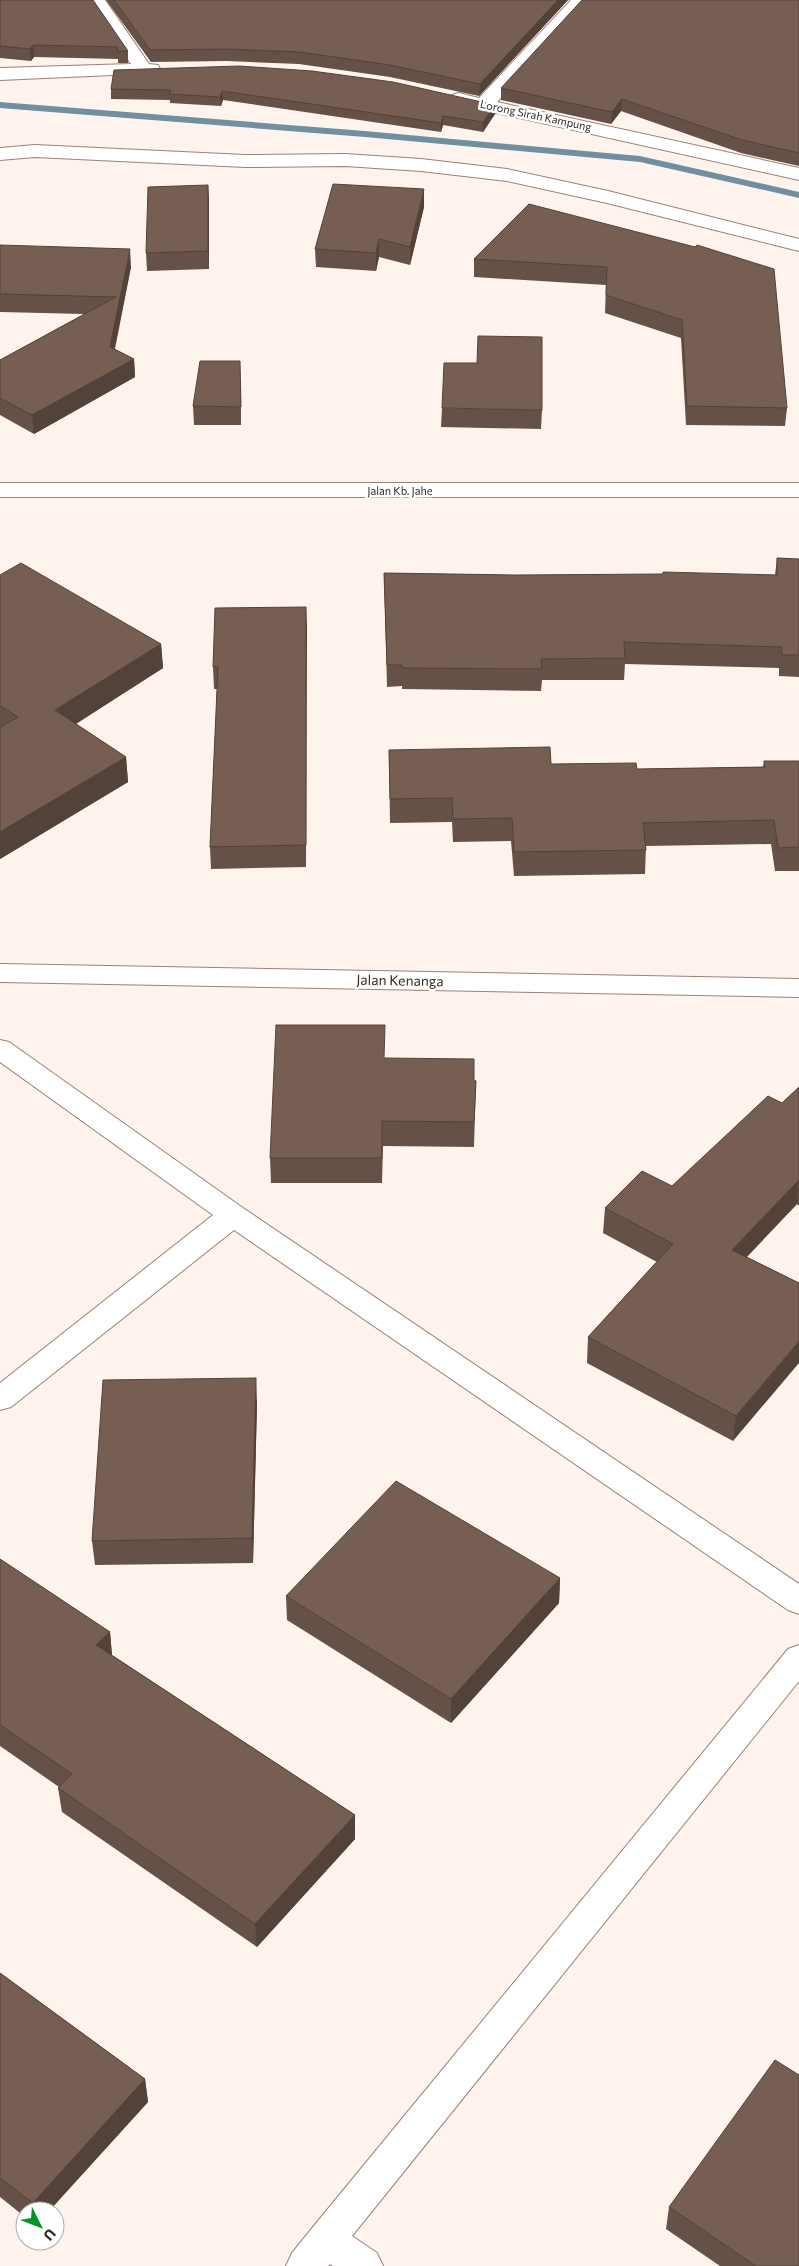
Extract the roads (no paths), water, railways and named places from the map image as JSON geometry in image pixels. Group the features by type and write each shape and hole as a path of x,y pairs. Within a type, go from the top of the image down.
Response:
{"street":[{"path":"96,0 144,69"},
{"path":"485,103 581,0"},
{"path":"0,74 172,69"},
{"name":"Lorong Sirah Kampung","path":"438,95 485,103 799,174"},
{"path":"0,154 35,151 245,161 345,160 421,165 507,175 608,197 799,245"},
{"name":"Jalan Kb. Jahe","path":"0,490 799,490"},
{"name":"Jalan Kenanga","path":"0,973 799,988"},
{"path":"0,1049 233,1215 799,1601"},
{"path":"0,1399 233,1215"},
{"path":"364,2266 315,2252 799,1658"}],"waterway":[{"path":"0,105 365,134 640,159 799,195"}]}
